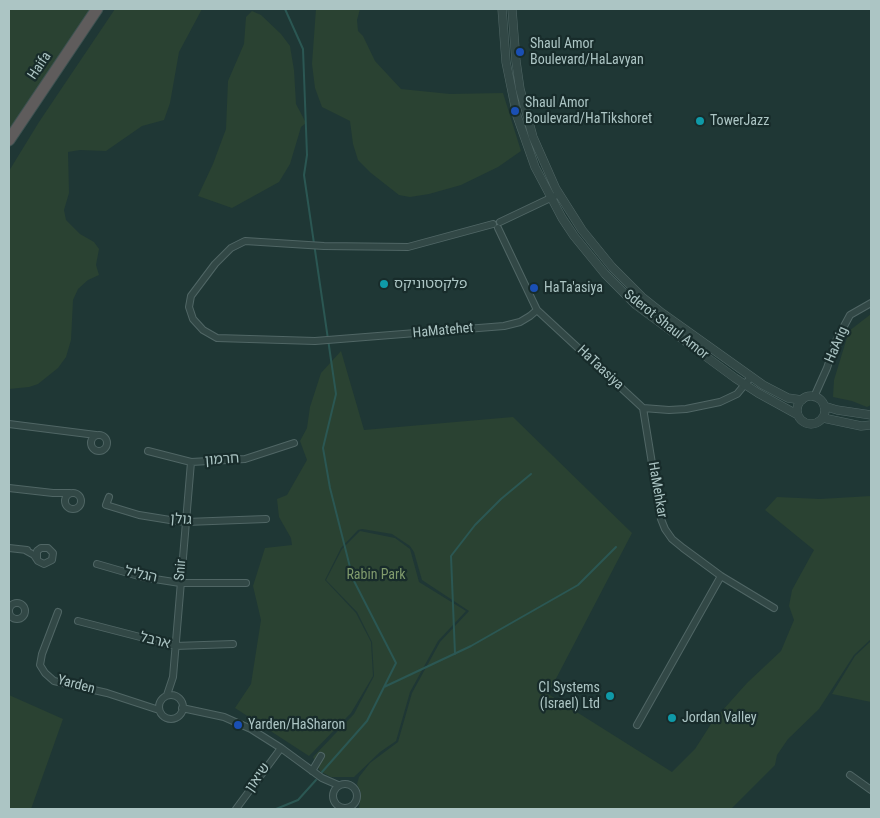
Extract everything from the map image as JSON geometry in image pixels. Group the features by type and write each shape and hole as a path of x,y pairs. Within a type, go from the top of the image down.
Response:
{"highway":[{"name":"Haifa","path":"9,140 97,9"}],"street":[{"name":"Sderot Shaul Amor","path":"502,9 506,62 516,116 535,167 551,199 587,254 619,289 657,321 746,385 798,415"},
{"name":"Sderot Shaul Amor","path":"512,9 516,61 526,114 543,163 570,213 595,248 642,297 751,378 788,398 802,400"},
{"name":"HaMatehet","path":"537,310 520,322 504,326 314,341 217,338 203,330 193,319 189,307 191,296 215,264 231,248 245,241 408,247 497,224 559,194"},
{"name":"HaTaasiya","path":"497,224 537,310 643,408"},
{"name":"HaArig","path":"814,397 836,341 850,315 871,302"},
{"path":"643,408 686,409 720,402 737,394 751,378"},
{"path":"814,397 822,402 825,410 823,418 819,422 810,424 802,421 798,415 797,408 805,398 814,397"},
{"path":"824,406 871,415"},
{"name":"HaMehkar","path":"643,408 661,519 665,529 683,548 721,576 774,608"},
{"path":"823,418 861,426 871,425"},
{"path":"9,424 77,434 100,434 105,436 108,443 101,451 92,448 92,438 96,435"},
{"path":"77,434 91,443"},
{"name":"חרמון","path":"148,451 191,462 245,459 294,443"},
{"name":"Snir","path":"178,698 173,677 191,462"},
{"path":"9,488 53,493 75,492 82,498 80,505 72,509 53,493"},
{"path":"65,502 66,496 70,493"},
{"name":"גולן","path":"109,497 106,505 139,515 186,522 266,519"},
{"path":"9,548 25,550 43,547 52,551 53,556 50,562 42,564 25,550"},
{"path":"37,559 36,554 39,549"},
{"name":"הגליל","path":"97,564 142,577 180,583 246,583"},
{"path":"637,725 721,576"},
{"path":"14,603 21,603 25,606 26,611 23,617 19,619 10,615 9,606 14,603"},
{"name":"Yarden","path":"58,612 42,654 40,666 45,673 54,681 143,704 159,710"},
{"name":"ארבל","path":"78,621 175,646 233,644"},
{"name":"Snir","path":"165,697 173,677"},
{"path":"143,704 165,697 174,695 178,698 182,708 179,715 170,719 165,717 159,710 159,705 165,697"},
{"path":"182,708 224,717 251,729 322,778 338,785 350,784 356,790 357,798 353,805 349,808 335,807 332,794 322,778"},
{"name":"שיאון","path":"236,809 281,748"},
{"path":"312,771 321,756"},
{"path":"850,775 871,790"},
{"path":"332,794 338,785"}],"green space":[{"path":"9,9 90,9 9,131"},
{"path":"115,9 202,9 179,52 170,103 164,120 142,126 106,151 80,150 68,152 69,193 64,210 66,220 80,234 94,242 99,249 96,265 99,275 88,280 78,289 73,300 71,340 66,357 58,368 38,384 9,389 9,171 39,122"},
{"path":"316,9 360,9 357,20 358,31 363,36 375,61 401,89 450,94 503,93 521,151 498,167 461,185 429,194 410,197 399,195 358,160 353,144 350,121 322,107 315,88 312,64"},
{"path":"252,11 261,15 281,34 290,46 294,70 296,104 306,123 301,127 290,164 279,182 232,208 198,196 213,164 226,129 228,81 244,44 246,17"},
{"path":"871,314 871,405 867,407 852,401 833,397 834,380 849,331"},
{"path":"341,351 364,430 513,417 632,533 548,694 672,772 695,749 713,721 747,683 781,651 794,620 789,606 792,590 814,550 765,510 777,497 820,499 871,496 871,639 854,655 819,709 788,739 777,755 775,765 731,809 359,809 361,793 357,784 359,777 370,763 398,742 412,693 440,642 469,611 422,580 414,552 410,546 392,534 358,530 341,548 325,580 356,613 371,642 373,676 351,713 309,756 235,708 251,684 261,620 253,586 265,548 292,545 291,538 279,517 277,499 287,495 307,460 300,441 307,428 310,407 321,373"},
{"name":"Rabin Park","path":"360,531 395,538 410,549 419,582 466,611 438,641 410,692 396,741 380,752 354,777 331,777 320,771 313,757 354,714 374,676 372,642 357,612 326,580 342,549"},
{"path":"871,641 871,702 832,694 855,656"},
{"path":"9,695 63,719 31,809 9,809"}],"waterway":[{"path":"285,9 303,49 307,155 304,175 336,394 323,448 330,488 353,579 396,663 367,721 322,772"},
{"path":"455,654 451,556 475,525 501,499 531,474"},
{"path":"384,687 471,646 578,585 616,547"},
{"path":"276,809 298,800 316,780"}],"place":[{"name":"Shaul Amor Boulevard/HaLavyan","path":"520,52"},
{"name":"Shaul Amor Boulevard/HaTikshoret","path":"515,111"},
{"name":"TowerJazz","path":"700,121"},
{"name":"פלקסטוניקס","path":"384,284"},
{"name":"HaTa'asiya","path":"534,288"},
{"name":"CI Systems (Israel) Ltd","path":"610,696"},
{"name":"Jordan Valley","path":"672,718"},
{"name":"Yarden/HaSharon","path":"238,725"}]}
